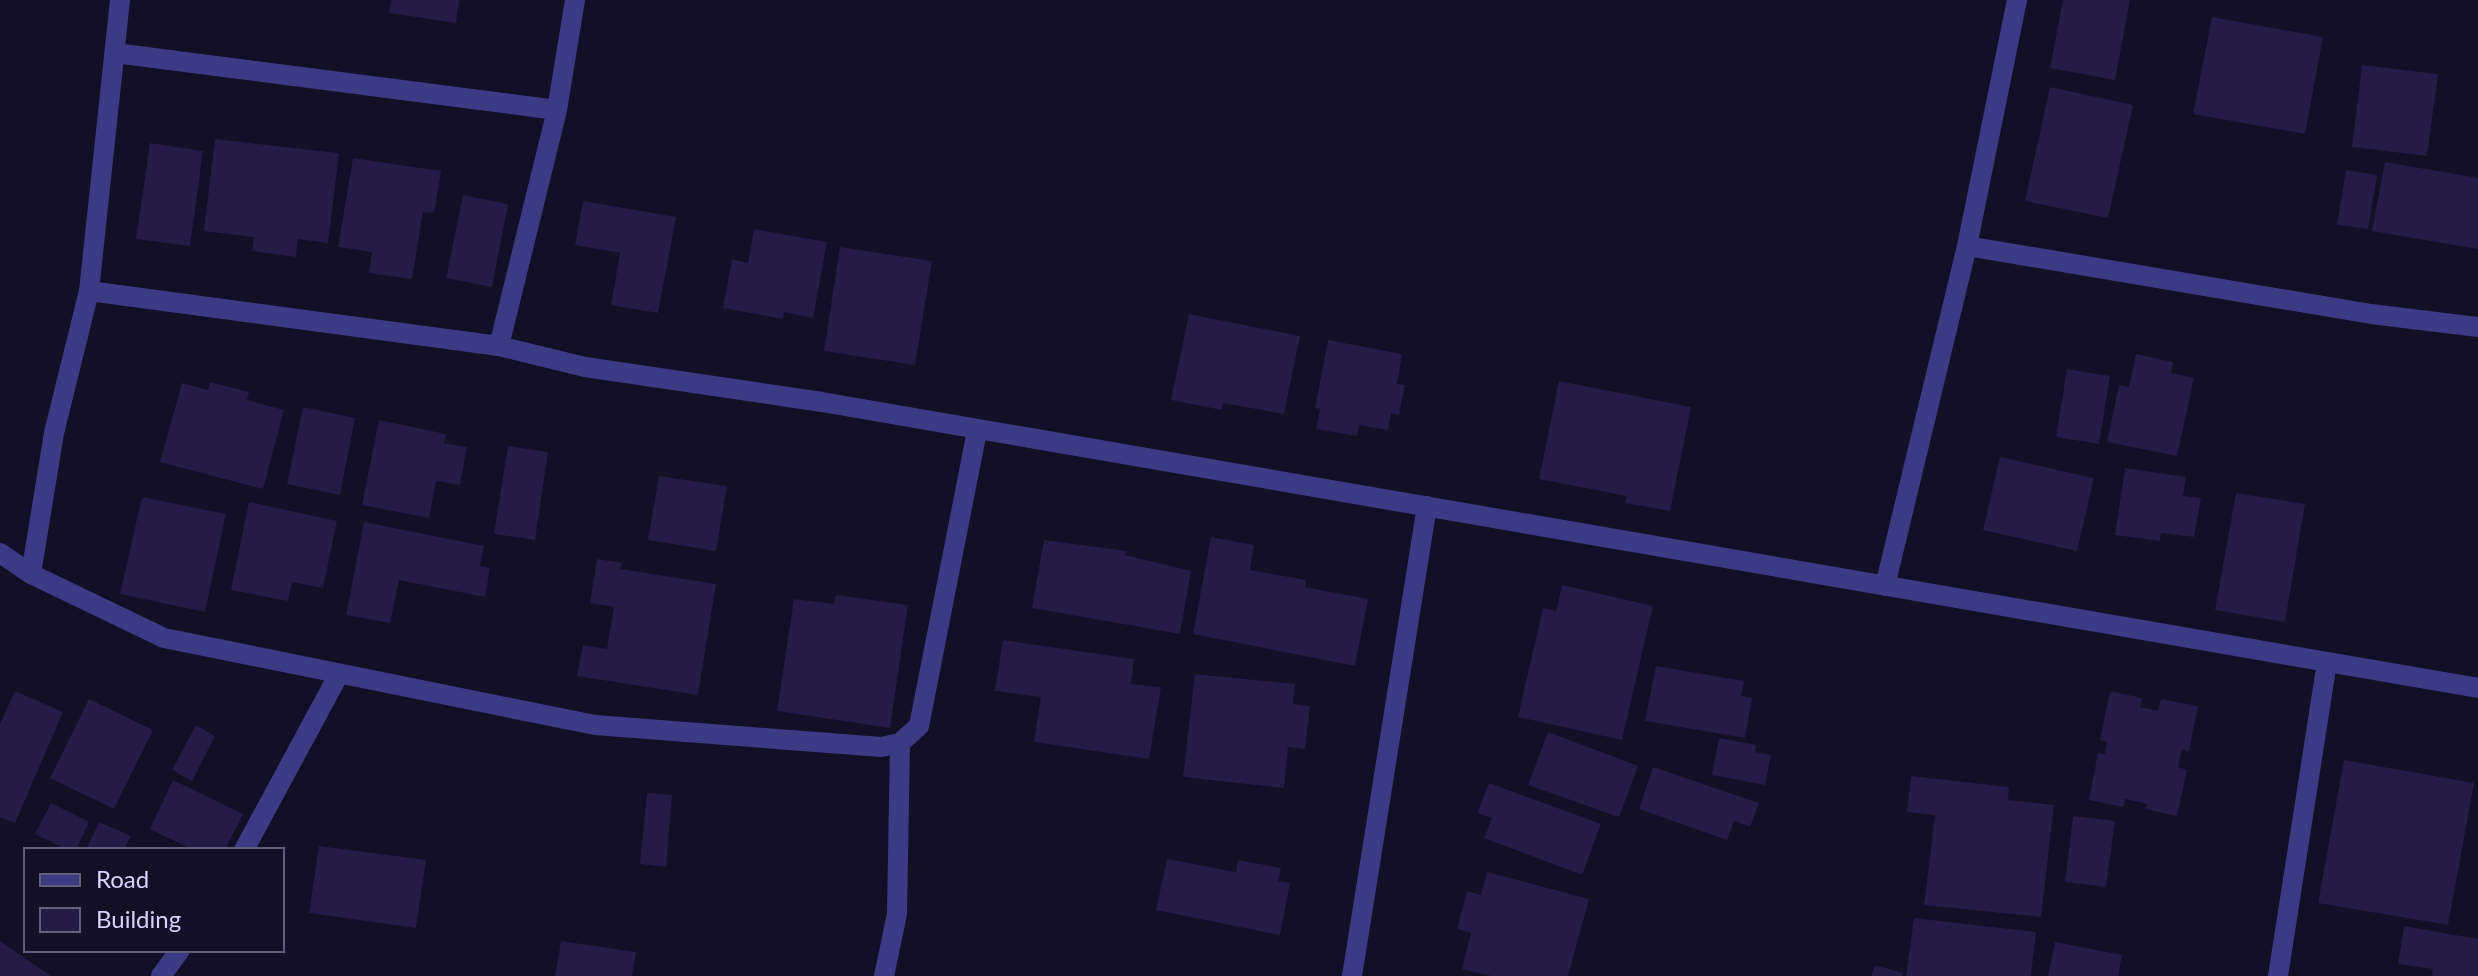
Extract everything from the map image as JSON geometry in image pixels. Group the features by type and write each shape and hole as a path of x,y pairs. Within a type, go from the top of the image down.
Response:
{"street":[{"path":"31,574 54,433 89,291 120,0"},
{"path":"499,346 557,110 575,0"},
{"path":"1885,586 1967,246 2017,0"},
{"path":"115,53 557,110"},
{"path":"1967,246 2371,314 2478,327"},
{"path":"89,291 499,346 585,367 822,402 2478,688"},
{"path":"0,553 31,574 164,638 595,725 881,747 900,743 919,726 977,431"},
{"path":"1352,976 1427,506"},
{"path":"2278,976 2327,662"},
{"path":"245,848 339,674"},
{"path":"884,976 897,914 900,743"},
{"path":"161,976 179,952"}],"building":[{"path":"391,0 459,0 456,23 389,13"},
{"path":"2063,0 2130,0 2115,80 2050,68"},
{"path":"2212,17 2323,37 2305,134 2193,114"},
{"path":"2362,65 2438,74 2427,156 2352,147"},
{"path":"2050,87 2133,105 2108,218 2025,201"},
{"path":"215,139 339,153 328,243 298,239 296,257 252,251 254,237 204,231"},
{"path":"150,143 203,151 190,246 136,239"},
{"path":"353,158 441,171 434,213 423,212 412,279 369,273 372,252 338,247"},
{"path":"2385,162 2478,178 2478,249 2372,231"},
{"path":"2346,170 2377,175 2368,229 2337,225"},
{"path":"463,195 508,204 492,287 446,278"},
{"path":"583,201 676,217 658,313 611,305 620,253 575,245"},
{"path":"754,229 827,242 813,318 784,312 783,319 723,308 732,259 748,263"},
{"path":"840,247 932,261 915,365 824,351"},
{"path":"1189,314 1300,336 1284,414 1223,403 1222,410 1171,400"},
{"path":"1328,340 1402,354 1397,384 1405,385 1399,415 1391,413 1388,430 1359,425 1357,436 1316,429 1320,409 1315,408"},
{"path":"2136,354 2173,362 2171,373 2194,378 2177,456 2107,442 2119,385 2129,387"},
{"path":"2067,369 2110,376 2099,444 2056,437"},
{"path":"1559,381 1691,407 1670,511 1625,503 1627,496 1539,479"},
{"path":"210,382 249,392 247,400 284,410 263,489 160,462 182,383 208,390"},
{"path":"303,407 355,418 340,495 287,484"},
{"path":"379,420 446,434 444,443 467,447 460,485 436,481 429,518 362,505"},
{"path":"508,446 548,452 535,540 494,534"},
{"path":"2000,457 2094,478 2077,551 1983,530"},
{"path":"2125,468 2186,477 2183,496 2201,498 2194,537 2161,533 2160,541 2115,535"},
{"path":"659,476 727,486 716,551 648,540"},
{"path":"2236,493 2305,504 2285,622 2215,610"},
{"path":"142,497 226,514 205,612 120,594"},
{"path":"249,502 337,521 323,588 292,582 288,601 231,590"},
{"path":"364,522 484,546 480,566 490,568 485,597 399,580 390,623 346,615"},
{"path":"1211,537 1254,545 1250,570 1306,580 1305,587 1368,599 1355,666 1193,634"},
{"path":"1044,540 1127,551 1125,555 1191,571 1180,634 1032,608"},
{"path":"597,559 622,563 620,569 716,584 698,695 577,676 583,645 607,649 614,607 590,603"},
{"path":"1562,585 1653,606 1622,740 1518,717 1543,608 1556,611"},
{"path":"836,595 908,605 890,728 777,711 794,599 834,604"},
{"path":"1003,640 1134,659 1131,684 1161,687 1149,759 1034,742 1041,697 995,691"},
{"path":"1656,666 1744,681 1741,696 1752,698 1745,738 1645,721"},
{"path":"1195,674 1295,684 1293,704 1310,706 1305,749 1288,747 1284,788 1183,777"},
{"path":"15,691 63,712 15,823 0,817 0,724"},
{"path":"2110,691 2142,698 2140,707 2158,711 2161,699 2198,706 2189,751 2182,750 2178,767 2187,770 2177,816 2145,809 2147,804 2125,799 2123,807 2089,800 2098,753 2105,754 2107,742 2100,740"},
{"path":"89,699 153,730 114,809 50,778"},
{"path":"196,725 215,736 192,781 172,770"},
{"path":"1548,732 1638,766 1619,817 1528,785"},
{"path":"1719,738 1756,745 1755,752 1771,755 1765,785 1712,775"},
{"path":"2344,760 2474,783 2448,925 2318,903"},
{"path":"1653,767 1759,803 1750,827 1734,821 1727,840 1639,809"},
{"path":"1911,776 2009,787 2008,800 2054,805 2041,917 1924,905 1935,815 1907,812"},
{"path":"173,780 243,814 226,848 189,848 150,829"},
{"path":"1489,783 1601,824 1582,875 1484,838 1492,818 1477,813"},
{"path":"647,793 672,795 666,867 640,864"},
{"path":"51,803 89,822 77,848 64,848 35,834"},
{"path":"2073,816 2115,821 2106,887 2065,882"},
{"path":"99,822 131,836 125,848 87,848"},
{"path":"319,846 426,860 416,928 309,913"},
{"path":"1167,859 1236,872 1238,860 1281,868 1278,881 1290,883 1280,935 1156,910"},
{"path":"1487,872 1589,899 1568,976 1491,976 1462,969 1471,933 1457,929 1467,891 1481,895"},
{"path":"1914,918 2036,932 2031,976 1906,976"},
{"path":"2404,926 2478,939 2478,976 2432,976 2433,969 2398,964"},
{"path":"0,941 51,976 0,976"},
{"path":"561,941 636,952 632,976 555,976"},
{"path":"2055,942 2122,955 2118,976 2048,976"},
{"path":"1875,965 1903,973 1902,976 1871,976"}]}
